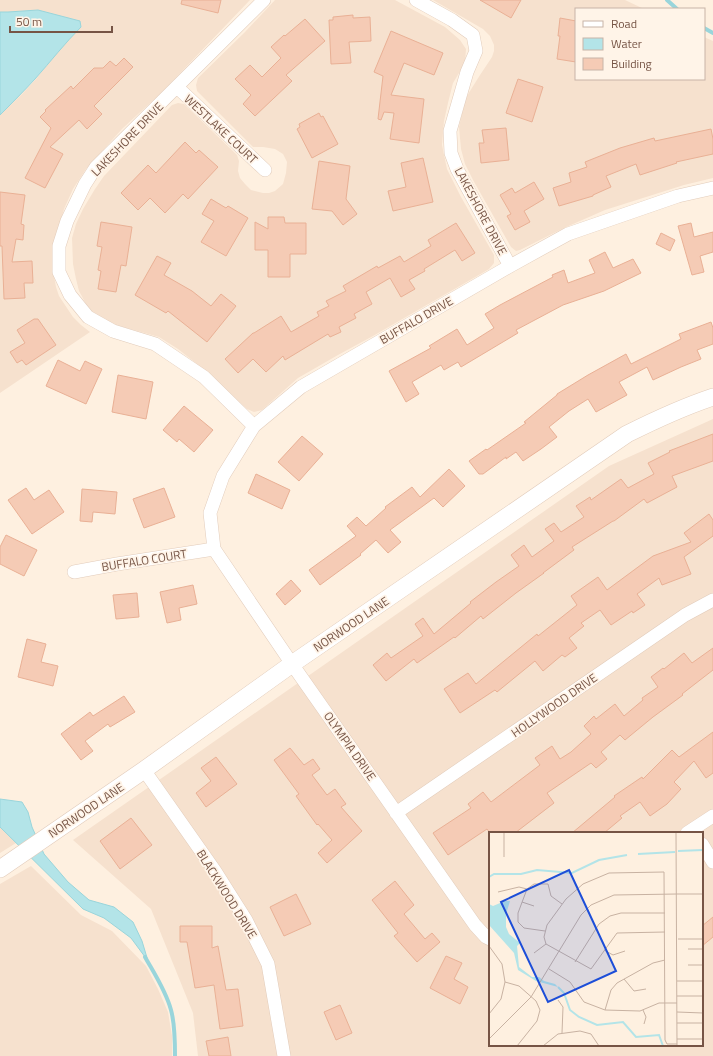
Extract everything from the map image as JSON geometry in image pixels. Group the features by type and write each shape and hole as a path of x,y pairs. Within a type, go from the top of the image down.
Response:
{"street":[{"name":"LAKESHORE DRIVE","path":"254,426 204,377 155,344 113,331 88,317 70,296 59,272 59,246 67,221 85,184 96,167 264,0"},
{"name":"LAKESHORE DRIVE","path":"416,0 452,20 472,35 476,51 466,72 450,131 451,153 457,169 510,266"},
{"name":"WESTLAKE COURT","path":"177,87 265,170"},
{"name":"BUFFALO DRIVE","path":"214,549 210,513 223,476 254,426 301,387 568,234 678,196 713,188"},
{"name":"NORWOOD LANE","path":"5,866 144,770 292,664 627,434 689,405 713,397"},
{"name":"OLYMPIA DRIVE","path":"214,549 292,664 475,925 489,938"},
{"name":"BUFFALO COURT","path":"74,572 214,549"},
{"name":"HOLLYWOOD DRIVE","path":"396,813 685,615 713,600"},
{"name":"BLACKWOOD DRIVE","path":"144,770 215,871 246,920 265,957 268,964 284,1056"},
{"path":"692,832 713,816"},
{"path":"703,846 713,862"}],"shaded area":[{"path":"0,0 250,0 163,91 122,129 86,169 73,189 64,209 54,246 52,265 59,296 73,317 90,332 0,393 0,115 36,79 56,53 81,27 38,10 0,12"},
{"path":"275,0 395,0 445,27 460,40 466,49 465,63 453,83 444,121 442,145 447,169 494,255 494,263 484,272 298,378 262,410 254,412 247,409 178,349 159,337 116,325 93,312 86,304 79,291 73,264 72,238 76,224 83,209 104,176 172,105 178,103 184,104 237,155 239,161 238,171 240,178 251,190 269,193 275,191 283,184 287,162 283,154 275,149 253,147 197,91 196,85 198,78"},
{"path":"433,0 625,0 642,8 575,8 575,80 705,80 705,37 713,41 713,178 684,185 605,210 516,251 511,247 473,180 465,164 461,149 459,127 466,98 492,57 494,51 494,45 490,36 483,29"},
{"path":"713,419 713,1056 198,1056 193,1013 151,909 73,840 609,466"},
{"path":"0,827 16,843 0,853"},
{"path":"31,866 81,915 112,931 146,966 168,1012 172,1036 172,1056 0,1056 0,884"}],"water":[{"path":"38,10 80,21 81,27 35,79 0,115 0,12"},
{"path":"0,799 22,802 28,812 32,827 44,854 68,882 89,900 114,907 133,922 142,941 148,961 131,938 104,918 83,909 0,827"}],"building":[{"path":"182,0 221,0 218,13 181,4"},
{"path":"480,0 521,0 511,18"},
{"path":"353,15 353,18 370,17 371,41 349,42 351,63 331,64 329,20 333,20 333,17"},
{"path":"560,18 575,21 575,62 557,59 560,36 558,36"},
{"path":"305,19 325,41 286,75 292,81 255,116 243,104 251,95 235,79 250,65 262,77 281,58 271,47"},
{"path":"391,31 443,53 434,75 404,63 391,95 424,99 419,143 390,139 394,113 384,112 381,120 378,119 383,76 374,72"},
{"path":"124,58 133,67 94,106 102,114 87,129 79,120 50,147 63,154 45,188 25,178 51,128 40,117 46,111 45,110 71,86 73,89 94,68 103,68 110,61 116,66"},
{"path":"518,79 543,87 532,122 506,113"},
{"path":"319,113 321,117 323,116 338,144 312,158 297,129 300,127 299,124"},
{"path":"506,128 509,160 481,163 479,143 484,143 482,130"},
{"path":"711,129 713,154 676,162 677,163 640,175 636,164 606,176 611,187 593,196 559,206 553,188 571,182 569,173 587,167 585,162 620,148 654,138 655,141"},
{"path":"185,142 196,153 199,150 218,167 188,199 183,194 165,213 150,198 138,210 121,193 148,165 156,173"},
{"path":"423,158 433,202 393,211 388,191 406,187 401,163"},
{"path":"319,161 350,166 346,199 357,214 343,225 332,211 312,209"},
{"path":"534,182 544,199 524,211 530,222 515,230 507,216 511,214 500,195 512,188 515,193"},
{"path":"0,192 25,195 21,224 24,225 23,240 16,239 12,262 32,261 33,283 24,283 25,298 4,299 2,246 0,246"},
{"path":"211,199 226,208 228,206 248,218 226,256 201,242 214,221 202,214"},
{"path":"268,217 284,217 285,223 306,223 306,254 290,254 290,277 268,277 268,250 255,250 255,222 268,229"},
{"path":"101,222 132,227 126,266 121,265 116,292 98,289 101,271 98,270 102,247 97,246"},
{"path":"456,223 475,253 462,261 455,250 424,269 425,271 409,280 415,289 401,297 390,278 366,292 372,304 354,314 356,318 339,327 341,332 330,337 328,334 285,360 283,356 266,372 253,359 238,373 225,359 253,333 281,316 291,332 319,316 317,312 329,306 326,301 346,291 343,286 377,266 378,268 400,256 404,262 431,246 428,240"},
{"path":"691,223 694,237 713,232 713,252 700,256 704,272 692,275 678,226"},
{"path":"661,233 675,240 670,251 656,244"},
{"path":"605,252 613,268 633,259 641,273 604,291 563,305 516,330 518,333 461,367 458,362 444,370 441,365 412,382 419,394 406,402 389,371 431,348 429,346 457,329 467,345 494,328 485,314 553,277 552,275 564,270 568,283 595,273 589,260"},
{"path":"157,256 171,263 164,275 192,291 211,306 221,294 236,306 207,342 168,311 166,313 135,295"},
{"path":"34,319 38,319 56,345 26,365 22,360 17,363 10,352 25,343 17,330"},
{"path":"711,322 713,328 713,344 697,350 701,359 653,380 647,367 619,382 627,395 596,412 588,399 569,411 549,427 557,437 523,461 516,452 506,459 506,457 483,474 479,474 469,461 526,423 524,422 557,394 588,375 626,354 631,364 681,339 679,334"},
{"path":"58,360 80,371 85,361 102,369 86,404 46,386"},
{"path":"118,375 153,382 146,419 112,412"},
{"path":"184,406 213,430 194,452 179,439 177,442 163,430"},
{"path":"713,434 713,461 672,476 677,487 647,503 644,499 614,521 572,547 574,550 483,619 481,616 455,638 454,637 417,663 414,659 386,681 373,665 387,653 391,658 423,636 415,624 423,618 434,634 471,603 470,602 519,566 511,555 524,545 532,557 554,541 545,529 554,523 561,532 584,517 576,506 590,497 591,500 621,479 628,488 654,474 648,463 670,452 669,451"},
{"path":"302,436 323,454 299,481 278,462"},
{"path":"449,469 465,486 443,507 434,498 390,530 401,542 388,553 376,540 360,554 361,555 320,585 309,570 356,536 347,526 357,517 366,526 386,508 385,507 412,487 420,497"},
{"path":"256,474 290,490 282,509 248,493"},
{"path":"26,488 34,500 49,490 64,512 32,534 8,500"},
{"path":"164,488 175,517 144,528 133,499"},
{"path":"82,489 117,492 115,514 93,512 92,522 80,521"},
{"path":"709,514 713,520 713,536 684,557 691,574 662,585 659,578 637,594 645,605 633,613 632,611 611,625 600,610 581,623 584,626 569,638 577,648 565,657 562,655 543,671 535,661 497,692 495,690 460,713 444,689 468,673 476,684 537,634 538,636 577,605 571,596 598,577 607,590 653,556 691,542 684,533"},
{"path":"6,535 37,550 24,576 0,564 0,547"},
{"path":"291,580 301,591 285,605 276,594"},
{"path":"193,585 197,604 179,608 181,620 167,623 160,592"},
{"path":"137,593 139,617 116,619 113,595"},
{"path":"27,639 46,644 41,662 58,666 53,686 18,677"},
{"path":"713,648 713,670 625,740 620,735 601,752 607,759 596,768 591,763 547,793 554,803 516,832 489,832 487,829 448,855 433,833 471,808 468,804 483,792 491,802 540,765 535,758 552,746 560,759 571,752 591,734 584,726 594,716 596,719 615,704 624,716 643,700 642,698 658,687 651,677 684,653 692,663"},
{"path":"124,696 135,712 110,727 108,724 85,741 93,751 81,760 61,734 90,712 93,716"},
{"path":"713,732 713,773 706,778 694,761 674,782 681,789 667,804 650,816 640,802 620,816 622,818 605,832 573,832 615,797 614,796 642,777 643,779 672,750 679,757"},
{"path":"290,748 304,765 313,759 320,769 312,775 327,795 335,789 346,804 341,807 362,831 327,863 318,853 332,840 318,824 317,825 296,796 299,794 274,760"},
{"path":"216,757 237,784 206,807 196,793 211,781 201,768"},
{"path":"131,818 152,845 120,869 100,841"},
{"path":"395,881 414,905 404,914 425,939 432,933 440,942 417,962 394,936 398,933 372,900"},
{"path":"296,894 311,924 284,936 270,907"},
{"path":"713,917 713,937 703,945 703,925"},
{"path":"180,926 212,926 212,948 218,946 226,990 238,989 243,1026 220,1029 214,985 195,988 187,942 180,942"},
{"path":"446,956 462,963 454,979 468,987 460,1004 430,988"},
{"path":"340,1005 352,1033 336,1040 324,1012"},
{"path":"228,1037 231,1056 209,1056 206,1041"}],"waterway":[{"path":"667,0 676,8"},
{"path":"705,29 713,33"},
{"path":"145,957 169,1003 174,1027 175,1056"}]}
